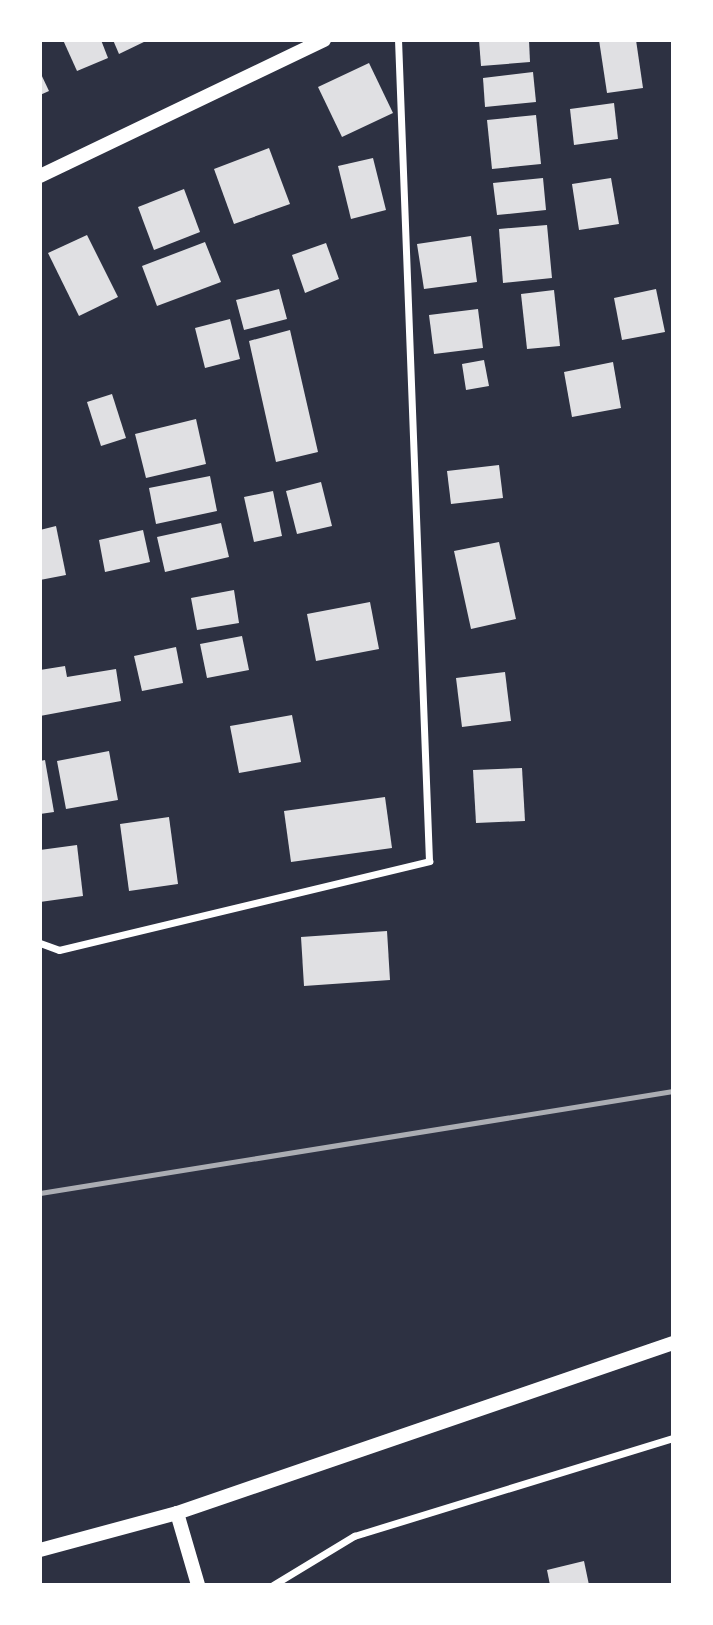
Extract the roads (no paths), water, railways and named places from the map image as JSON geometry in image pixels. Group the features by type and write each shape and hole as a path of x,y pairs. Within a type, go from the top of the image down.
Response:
{"main road":[{"path":"40,176 324,40"},
{"path":"40,1550 177,1513 673,1343"},
{"path":"177,1513 198,1585"}],"street":[{"path":"40,943 59,950 429,861 398,40"},
{"path":"273,1585 354,1536 673,1438"}],"railway":[{"path":"40,1193 673,1091"}]}
